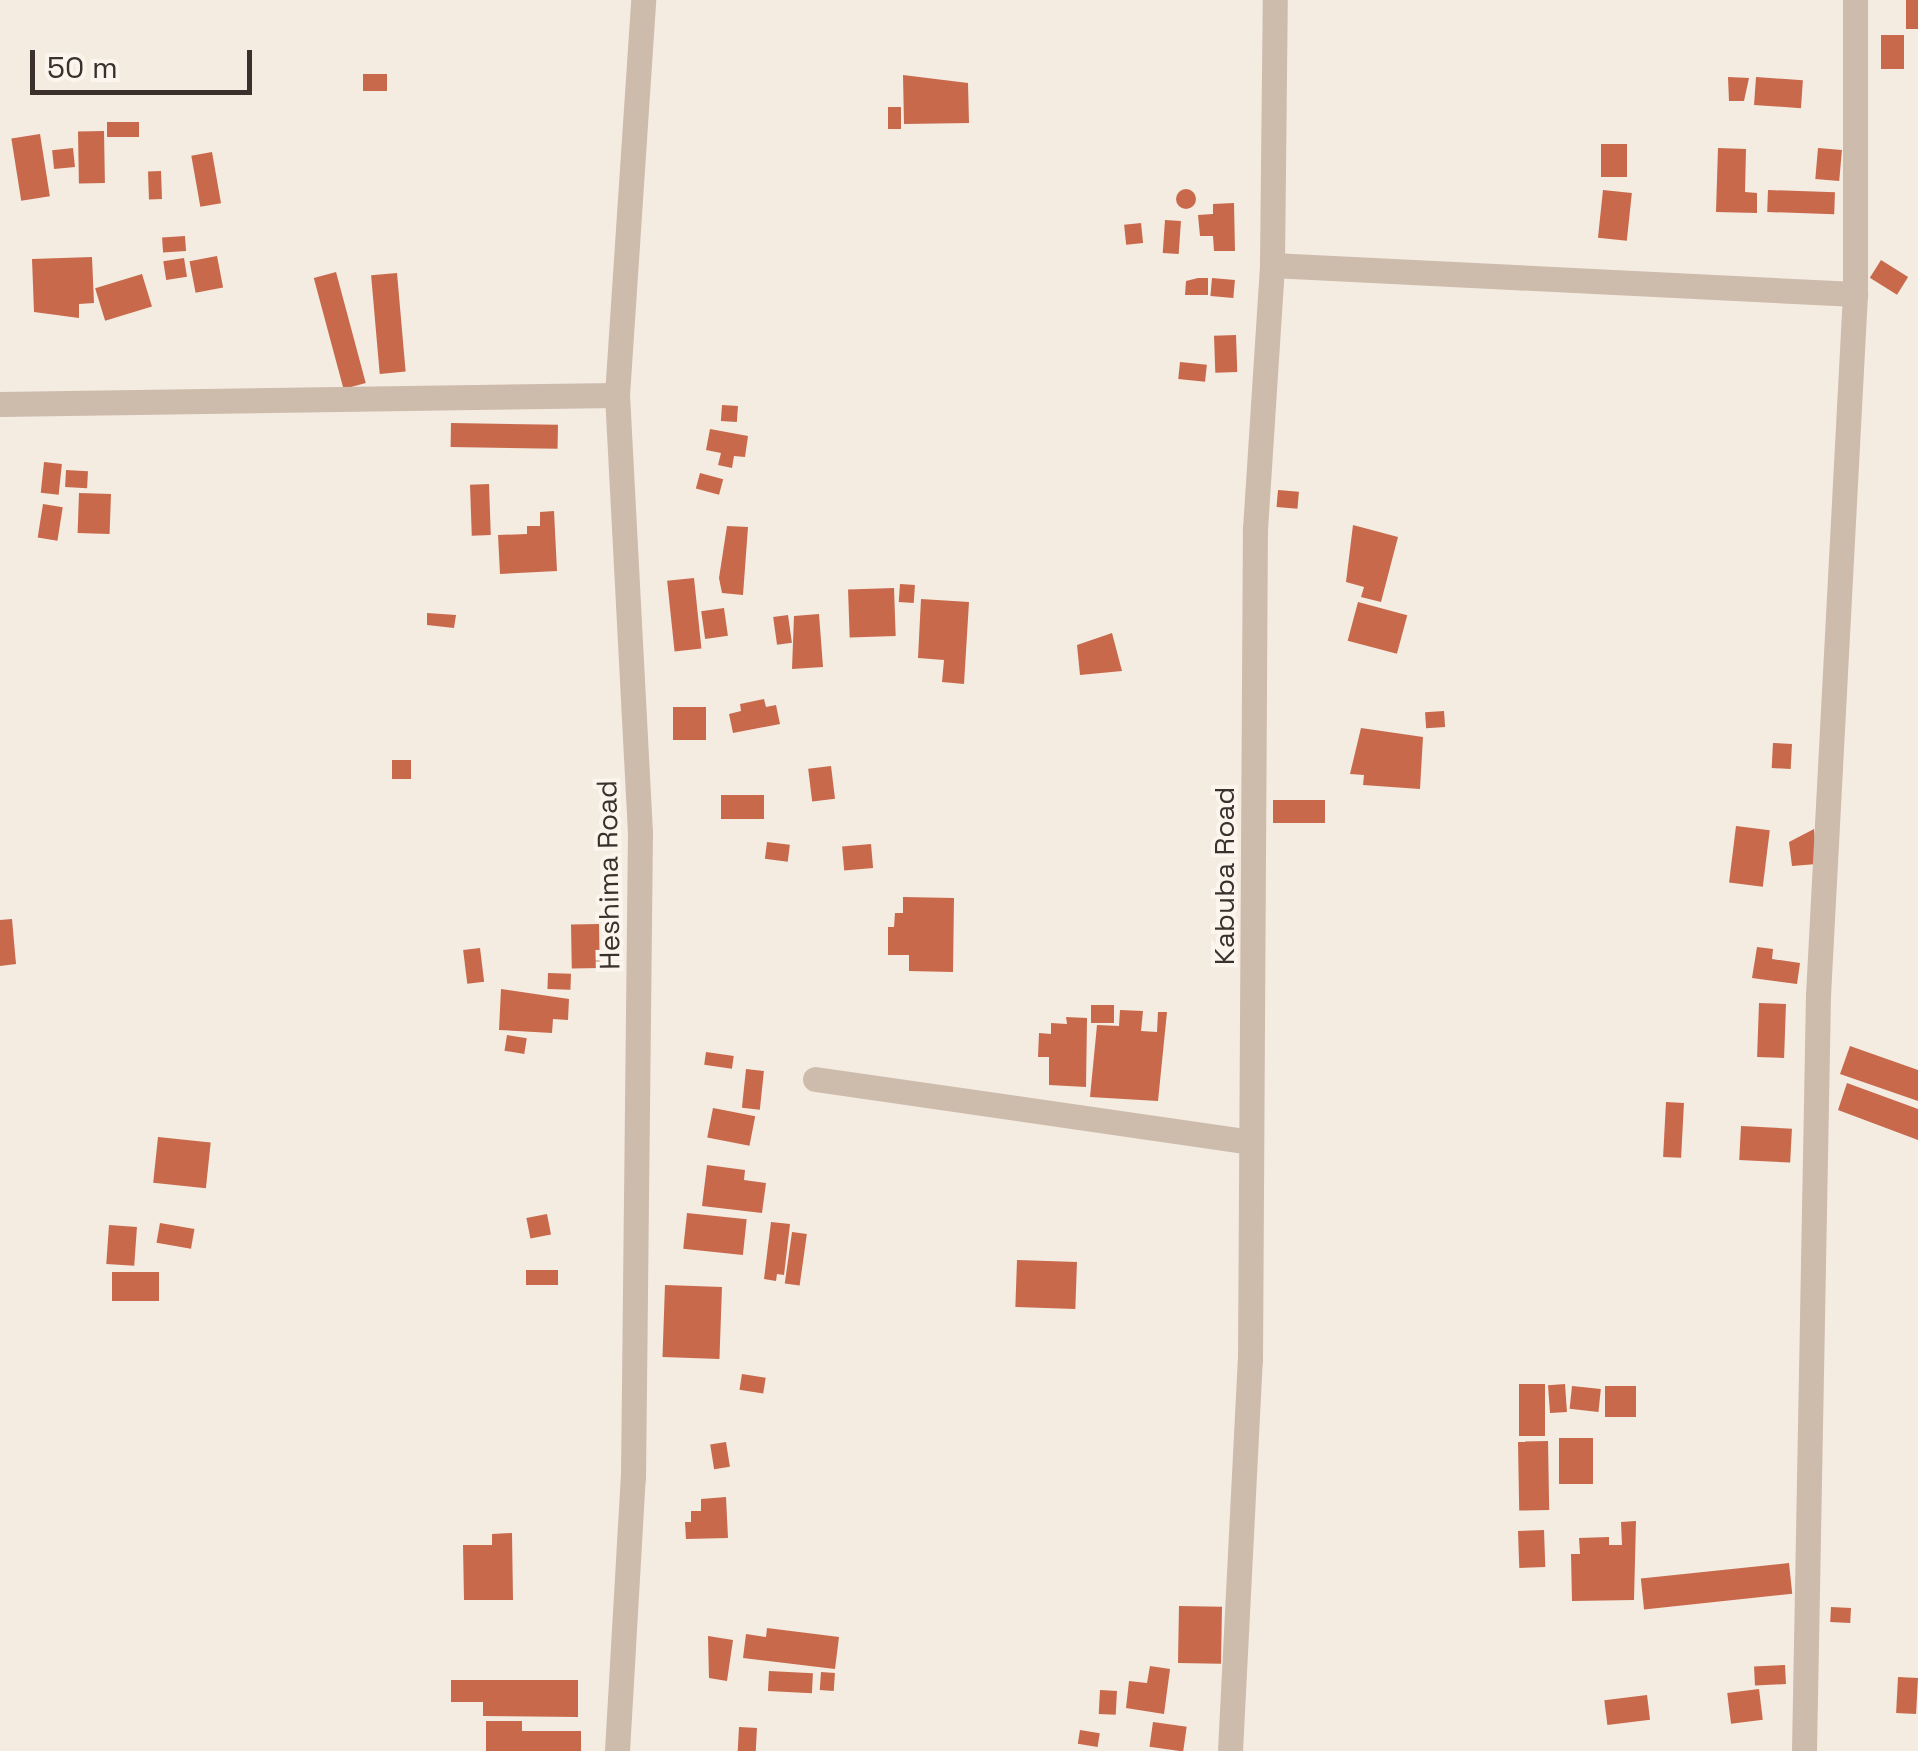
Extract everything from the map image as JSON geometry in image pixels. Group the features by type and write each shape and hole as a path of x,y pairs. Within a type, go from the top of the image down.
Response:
{"street":[{"name":"Heshima Road","path":"618,1751 633,1477 640,833 616,395 643,0"},
{"name":"Kabuba Road","path":"1230,1751 1250,1360 1250,1142 1256,1072 1255,529 1272,265 1275,0"},
{"path":"1804,1751 1818,995 1856,294 1855,0"},
{"path":"1272,265 1856,294"},
{"path":"0,404 616,395"},
{"path":"815,1079 1250,1142"}],"building":[{"path":"1906,0 1918,0 1918,29 1906,29"},
{"path":"1881,35 1904,35 1904,69 1881,69"},
{"path":"363,74 387,74 387,91 363,91"},
{"path":"903,75 968,83 969,123 904,124"},
{"path":"1728,77 1749,78 1744,101 1729,101"},
{"path":"1756,77 1803,80 1801,108 1754,105"},
{"path":"888,107 901,107 901,129 888,129"},
{"path":"107,122 139,122 139,137 107,137"},
{"path":"78,131 104,131 105,183 79,183"},
{"path":"40,134 50,196 21,201 11,139"},
{"path":"1601,144 1627,144 1627,177 1601,177"},
{"path":"73,148 75,167 54,169 52,150"},
{"path":"1718,148 1746,149 1745,192 1757,193 1757,213 1716,212"},
{"path":"1818,148 1842,150 1839,181 1815,179"},
{"path":"212,152 221,203 200,207 191,156"},
{"path":"148,171 161,171 162,199 149,199"},
{"path":"1186,189 1196,199 1186,209 1176,199"},
{"path":"1603,190 1632,193 1627,241 1598,238"},
{"path":"1768,190 1835,192 1834,214 1767,212"},
{"path":"1234,203 1235,251 1214,251 1213,236 1200,236 1198,215 1213,214 1213,204"},
{"path":"1165,220 1181,221 1179,254 1163,253"},
{"path":"1141,223 1143,243 1126,245 1124,225"},
{"path":"185,236 186,251 163,253 162,238"},
{"path":"217,256 223,287 196,293 190,261"},
{"path":"92,257 94,303 79,304 79,318 34,312 32,259"},
{"path":"184,258 187,277 166,280 163,261"},
{"path":"1881,260 1908,277 1897,295 1870,278"},
{"path":"336,272 366,383 344,389 314,278"},
{"path":"397,273 406,372 380,374 371,275"},
{"path":"142,274 152,307 105,321 95,288"},
{"path":"1208,278 1208,295 1185,295 1186,281"},
{"path":"1212,278 1235,280 1233,298 1210,296"},
{"path":"1236,335 1237,372 1215,373 1214,336"},
{"path":"1180,362 1207,365 1205,382 1178,379"},
{"path":"722,405 738,406 737,422 721,421"},
{"path":"451,423 558,425 558,449 451,447"},
{"path":"710,429 748,436 745,457 734,456 732,468 718,465 721,453 706,450"},
{"path":"44,462 62,464 59,495 41,493"},
{"path":"66,470 88,471 87,488 65,487"},
{"path":"700,473 723,479 719,495 696,488"},
{"path":"489,484 491,535 472,536 470,485"},
{"path":"1278,490 1299,492 1297,509 1277,507"},
{"path":"79,493 111,494 110,534 78,533"},
{"path":"43,504 63,507 57,541 38,538"},
{"path":"554,511 557,571 500,574 498,535 527,534 527,526 540,526 540,512"},
{"path":"1353,525 1398,537 1381,602 1361,597 1364,587 1346,582"},
{"path":"727,526 748,527 743,595 722,593 719,578"},
{"path":"694,578 701,649 675,651 667,581"},
{"path":"900,584 915,585 914,603 899,602"},
{"path":"894,588 896,636 850,638 848,590"},
{"path":"921,599 969,602 964,684 942,682 944,660 918,658"},
{"path":"1358,602 1407,615 1397,654 1348,641"},
{"path":"724,608 728,636 705,639 701,611"},
{"path":"427,613 456,615 454,628 427,625"},
{"path":"819,614 823,667 792,669 794,616"},
{"path":"788,615 792,643 777,645 773,617"},
{"path":"1112,633 1122,671 1080,675 1077,645"},
{"path":"764,699 766,707 776,705 780,724 733,733 729,714 741,711 740,704"},
{"path":"673,707 706,707 706,740 673,740"},
{"path":"1444,711 1445,727 1426,728 1425,712"},
{"path":"1361,728 1423,737 1420,789 1363,785 1364,775 1350,774"},
{"path":"1773,743 1792,744 1791,769 1772,768"},
{"path":"392,760 411,760 411,779 392,779"},
{"path":"831,766 835,799 812,802 808,769"},
{"path":"721,795 764,795 764,819 721,819"},
{"path":"1273,800 1325,800 1325,823 1273,823"},
{"path":"1736,826 1770,830 1763,887 1729,883"},
{"path":"1814,829 1817,864 1792,866 1789,842"},
{"path":"767,842 790,845 788,862 765,859"},
{"path":"871,844 873,868 844,870 842,847"},
{"path":"903,897 954,898 953,972 909,971 909,955 888,955 888,927 894,927 895,913 903,913"},
{"path":"12,919 16,964 0,966 0,920"},
{"path":"571,924 599,924 600,968 572,968"},
{"path":"1757,947 1773,949 1772,959 1800,963 1797,984 1752,978"},
{"path":"480,948 484,982 467,984 463,950"},
{"path":"548,973 571,974 570,990 547,989"},
{"path":"501,989 569,999 568,1020 553,1019 552,1033 499,1030"},
{"path":"1759,1003 1786,1004 1784,1058 1757,1057"},
{"path":"1091,1005 1114,1005 1114,1023 1091,1023"},
{"path":"1120,1010 1143,1011 1141,1031 1157,1032 1158,1012 1167,1012 1158,1101 1090,1097 1097,1025 1119,1026"},
{"path":"1066,1017 1087,1018 1086,1087 1049,1085 1049,1057 1038,1057 1039,1033 1051,1034 1051,1023 1067,1024"},
{"path":"507,1035 527,1038 524,1054 504,1051"},
{"path":"1850,1046 1918,1070 1918,1101 1840,1074"},
{"path":"706,1052 734,1056 732,1069 704,1065"},
{"path":"746,1069 764,1071 760,1110 742,1108"},
{"path":"1847,1083 1918,1109 1918,1140 1838,1110"},
{"path":"1666,1102 1684,1103 1681,1158 1663,1157"},
{"path":"713,1108 755,1116 749,1146 707,1137"},
{"path":"1741,1126 1792,1129 1790,1163 1739,1160"},
{"path":"158,1137 211,1143 206,1188 153,1183"},
{"path":"707,1165 745,1170 744,1180 766,1183 762,1213 702,1206"},
{"path":"687,1213 747,1219 743,1255 683,1249"},
{"path":"547,1214 551,1235 530,1239 526,1218"},
{"path":"771,1222 790,1224 784,1275 777,1274 776,1281 764,1279"},
{"path":"160,1223 194,1229 191,1249 157,1243"},
{"path":"109,1225 137,1227 134,1266 106,1264"},
{"path":"792,1232 807,1234 800,1286 785,1283"},
{"path":"1017,1260 1077,1262 1075,1309 1015,1307"},
{"path":"526,1270 558,1270 558,1285 526,1285"},
{"path":"112,1272 159,1272 159,1301 112,1301"},
{"path":"665,1285 722,1287 719,1359 662,1357"},
{"path":"742,1374 766,1378 763,1394 739,1390"},
{"path":"1519,1384 1545,1384 1545,1436 1519,1436"},
{"path":"1565,1384 1567,1412 1550,1413 1548,1385"},
{"path":"1572,1386 1601,1389 1598,1412 1570,1409"},
{"path":"1605,1386 1636,1386 1636,1417 1605,1417"},
{"path":"1559,1438 1593,1438 1593,1484 1559,1484"},
{"path":"1548,1441 1549,1510 1519,1511 1518,1442"},
{"path":"726,1442 730,1467 714,1469 710,1445"},
{"path":"726,1497 728,1538 686,1539 685,1522 691,1522 691,1511 701,1511 701,1499"},
{"path":"1636,1521 1634,1600 1572,1601 1571,1554 1580,1554 1579,1538 1609,1537 1609,1545 1622,1545 1621,1522"},
{"path":"1544,1530 1545,1567 1519,1568 1518,1531"},
{"path":"512,1533 513,1600 464,1600 463,1545 492,1545 492,1534"},
{"path":"1789,1563 1792,1594 1644,1609 1641,1579"},
{"path":"1179,1606 1222,1607 1221,1664 1178,1663"},
{"path":"1831,1607 1851,1608 1850,1623 1830,1622"},
{"path":"767,1628 839,1637 835,1669 743,1658 746,1634 766,1637"},
{"path":"708,1636 733,1640 727,1681 709,1678"},
{"path":"1785,1665 1786,1684 1755,1686 1754,1667"},
{"path":"1150,1666 1170,1669 1164,1714 1126,1708 1129,1681 1147,1683"},
{"path":"769,1671 813,1673 812,1693 768,1691"},
{"path":"821,1672 835,1673 834,1691 820,1690"},
{"path":"1898,1677 1918,1678 1916,1714 1896,1713"},
{"path":"451,1680 578,1680 578,1717 483,1716 483,1702 451,1702"},
{"path":"1759,1689 1763,1720 1731,1724 1727,1693"},
{"path":"1100,1690 1117,1691 1116,1715 1099,1714"},
{"path":"1647,1695 1650,1720 1607,1725 1604,1700"},
{"path":"486,1721 522,1721 522,1731 581,1731 581,1751 486,1751"},
{"path":"1153,1722 1187,1727 1183,1751 1150,1747"},
{"path":"739,1727 757,1728 756,1751 738,1751"},
{"path":"1080,1730 1100,1733 1098,1747 1078,1744"}]}
